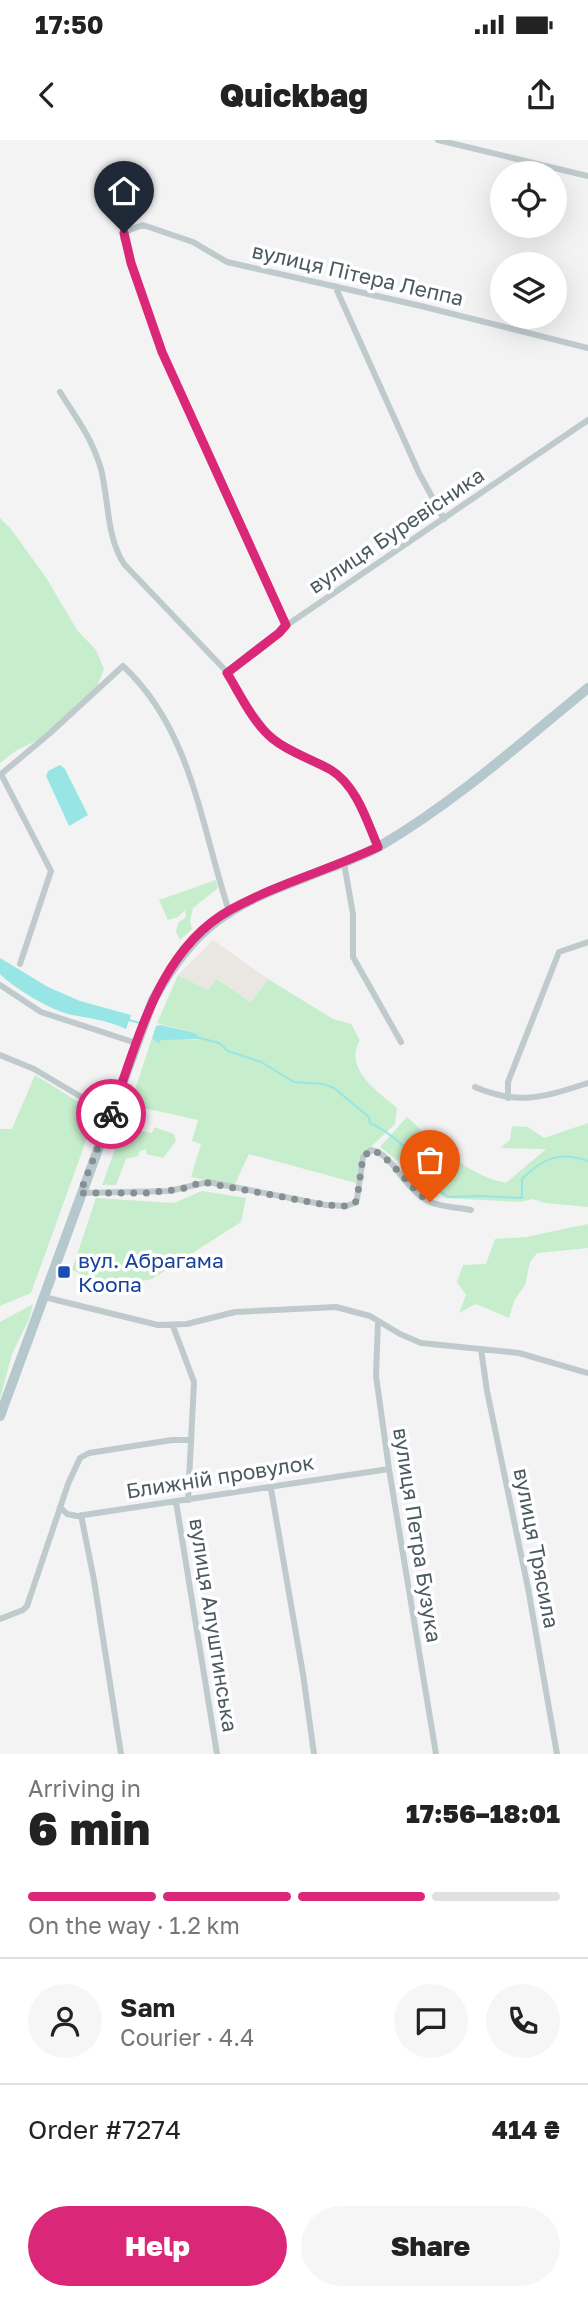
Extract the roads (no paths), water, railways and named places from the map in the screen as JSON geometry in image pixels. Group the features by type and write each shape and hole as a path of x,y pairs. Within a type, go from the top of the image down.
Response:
{"main road":[{"path":"0,1416 136,1044 153,1000 174,963 197,936 229,911 378,847 452,797 588,688"}],"street":[{"path":"438,140 588,176"},
{"name":"вулиця Пітера Леппа","path":"286,625 162,352 124,238 125,231 143,225 193,242 222,260 588,348"},
{"path":"335,286 419,473 444,519"},
{"path":"60,392 92,441 103,477 109,522 120,558 227,673 272,739 332,770 346,782 354,792 378,847"},
{"name":"вулиця Буревісника","path":"227,673 286,625 588,419"},
{"path":"20,964 51,871 1,774 50,734 123,666 134,676 155,706 182,755 198,799 229,911"},
{"path":"344,863 353,914 353,957 401,1042"},
{"path":"508,1098 508,1082 559,952 588,942"},
{"path":"0,985 41,1012 136,1044"},
{"path":"1,1058 34,1069 83,1098 112,1110"},
{"path":"475,1087 508,1098 527,1098 588,1083"},
{"path":"80,1193 158,1192 182,1189 202,1182 326,1205 346,1206 355,1203 357,1199 363,1157 371,1150 381,1153 419,1196 430,1202 471,1210"},
{"path":"43,1297 158,1325 173,1326 235,1312 336,1307 360,1312 421,1343 534,1356 588,1373"},
{"name":"вулиця Петра Бузука","path":"378,1321 376,1376 436,1754"},
{"name":"вулиця Алуштинська","path":"173,1326 194,1382 188,1500"},
{"name":"вулиця Трясила","path":"481,1349 487,1391 528,1588 556,1754"},
{"path":"0,1619 27,1606 60,1507 77,1463 84,1455 172,1440 190,1440"},
{"name":"Ближній провулок","path":"60,1507 72,1516 81,1515 271,1489 389,1469"},
{"path":"271,1489 314,1754"},
{"name":"вулиця Алуштинська","path":"176,1502 217,1754"},
{"path":"81,1515 121,1754"}],"water":[{"path":"60,765 65,769 88,815 69,826 46,776 48,771"},
{"path":"0,958 48,987 80,1001 131,1015 126,1029 64,1013 34,999 0,974"},
{"path":"156,1026 195,1033 201,1039 161,1040 159,1044 152,1038"}],"waterway":[{"path":"129,1020 140,1023"},
{"path":"200,1038 219,1043 228,1051 261,1062 294,1082 323,1084 334,1088 369,1117 370,1123 406,1148 423,1166 435,1186 448,1197 522,1198 522,1179 544,1161 560,1157 588,1161"}],"place":[{"name":"вул. Абрагама Коопа","path":"64,1272"}]}
